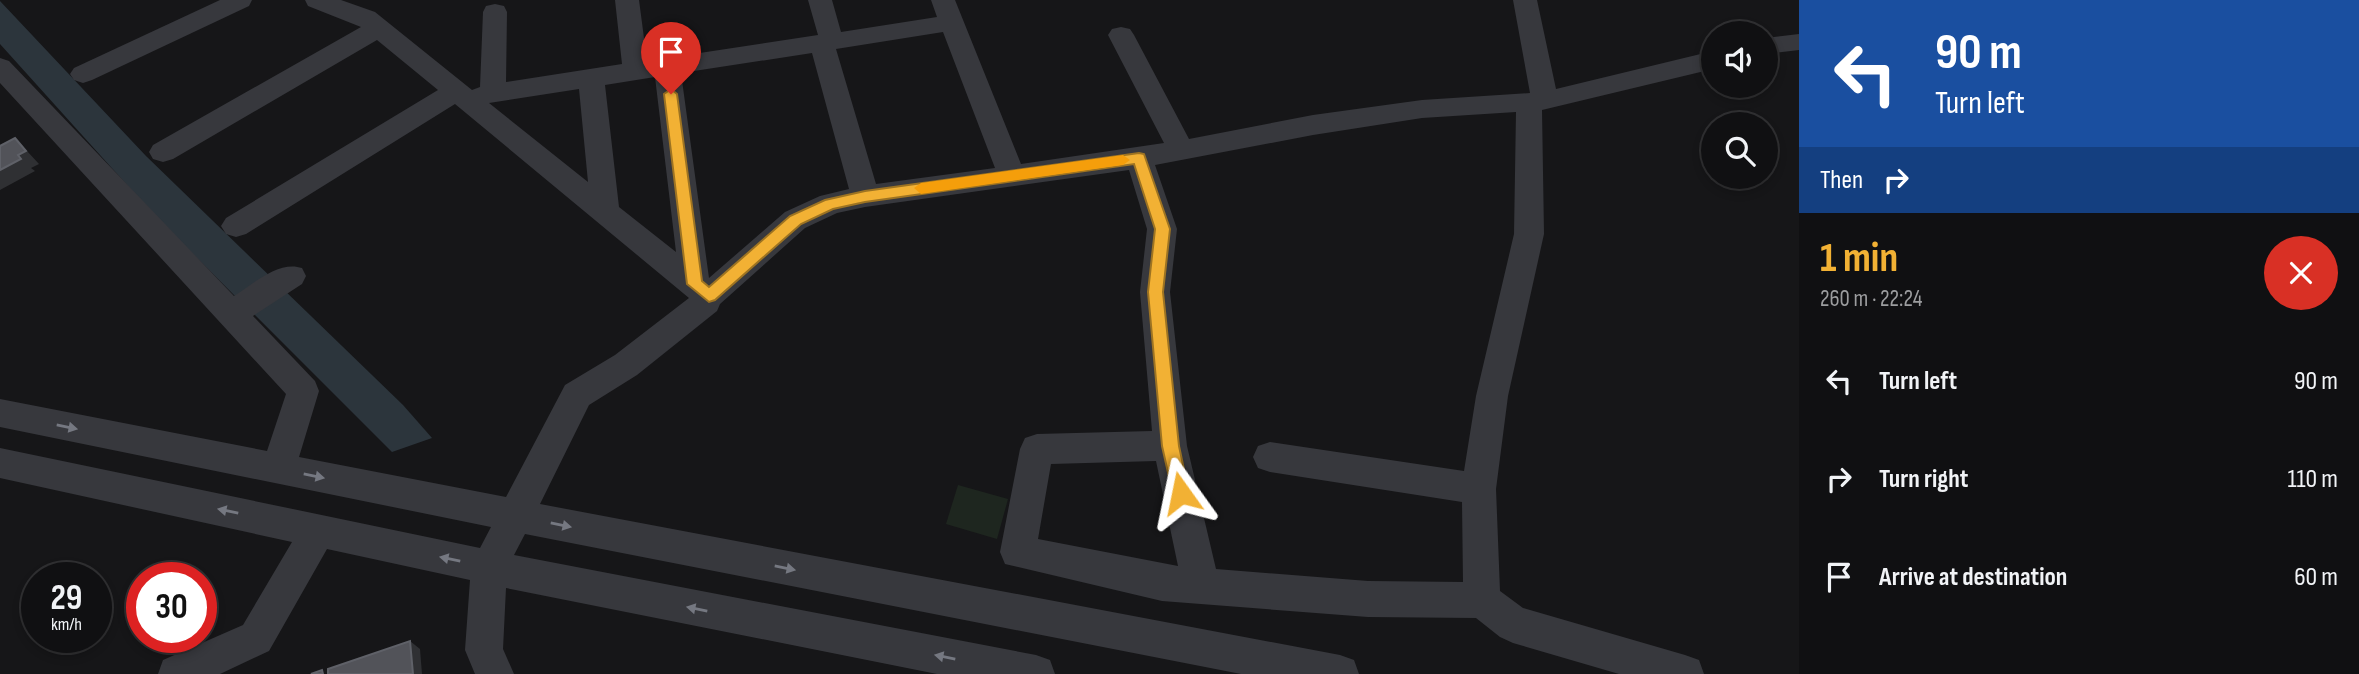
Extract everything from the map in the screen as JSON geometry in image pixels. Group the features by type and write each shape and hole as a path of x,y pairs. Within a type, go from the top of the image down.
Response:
{"street":[{"path":"83,74 240,0"},
{"path":"627,0 636,72"},
{"path":"820,0 827,42 865,196"},
{"path":"1482,600 1479,489 1492,396 1529,234 1537,102 1525,0"},
{"path":"322,1 366,18 472,94 605,211 702,290"},
{"path":"472,94 495,12"},
{"path":"236,226 472,94 827,42 948,12 1012,176"},
{"path":"163,152 379,28"},
{"path":"1121,34 1181,150"},
{"path":"1778,45 1799,42"},
{"path":"702,290 795,220 830,204 865,196 1139,158 1313,125 1422,109 1537,102 1701,63"},
{"path":"0,67 303,391 278,469"},
{"path":"495,674 484,650 489,567 577,395 626,365 706,302 667,67"},
{"path":"591,78 605,211"},
{"path":"1139,158 1162,229 1156,292 1170,446 1201,586"},
{"path":"231,314 291,276"},
{"path":"0,413 1340,674"},
{"path":"1170,446 1037,449 1018,552 1162,583 1367,599 1482,600 1513,624 1685,674"},
{"path":"1270,457 1479,489"},
{"path":"0,463 489,567 1036,674"},
{"path":"177,674 256,638 318,531"}],"shaded area":[{"path":"0,1 146,156 277,283 243,304 155,216 0,44"},
{"path":"281,287 403,405 432,438 392,452 248,308"},
{"path":"958,485 1008,499 997,539 946,524"}],"building":[{"path":"15,138 26,151 18,155 21,159 0,170 0,146"},
{"path":"410,641 413,674 328,674 328,669"}],"slow traffic":[{"path":"921,188 1123,160"}],"route":[{"path":"671,94 695,284 709,296 795,220 830,204 865,196 1139,158 1162,229 1156,292 1170,446 1181,493"}]}
